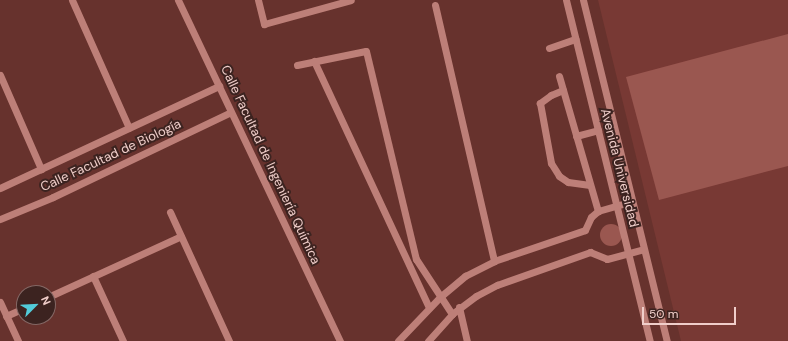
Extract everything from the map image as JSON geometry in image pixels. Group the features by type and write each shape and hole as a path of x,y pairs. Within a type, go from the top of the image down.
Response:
{"street":[{"path":"72,0 129,128"},
{"name":"Calle Facultad de Ingenierίa Quίmica","path":"178,0 340,341"},
{"path":"258,0 264,24 347,1"},
{"name":"Avenida Universidad","path":"566,0 650,341"},
{"name":"Avenida Universidad","path":"583,0 667,341"},
{"path":"435,5 494,260"},
{"path":"549,48 575,39"},
{"path":"297,65 366,51 416,259 452,314"},
{"path":"314,61 429,308"},
{"path":"0,75 41,169"},
{"path":"559,76 598,211"},
{"name":"Calle Facultad de Biología","path":"0,188 219,86"},
{"path":"563,90 544,98 540,104 551,163 559,176 568,182 590,185"},
{"name":"Calle Facultad de Biología","path":"0,219 60,193 231,112"},
{"path":"576,136 598,130"},
{"path":"398,341 440,297 466,276 494,260 585,230 591,217 598,211 616,204 632,201"},
{"path":"170,212 229,341"},
{"path":"56,293 181,236"},
{"path":"428,341 459,307 497,285 590,252 607,259 644,249"},
{"path":"407,263 416,259"},
{"path":"93,276 123,341"},
{"path":"0,302 18,341"},
{"path":"459,307 467,341"},
{"path":"6,316 16,312"}],"shaded area":[{"path":"598,0 788,0 788,341 681,341"},
{"path":"788,34 788,166 659,200 626,77"},
{"path":"607,224 615,224 622,231 622,239 615,246 607,246 600,239 600,231"}]}
